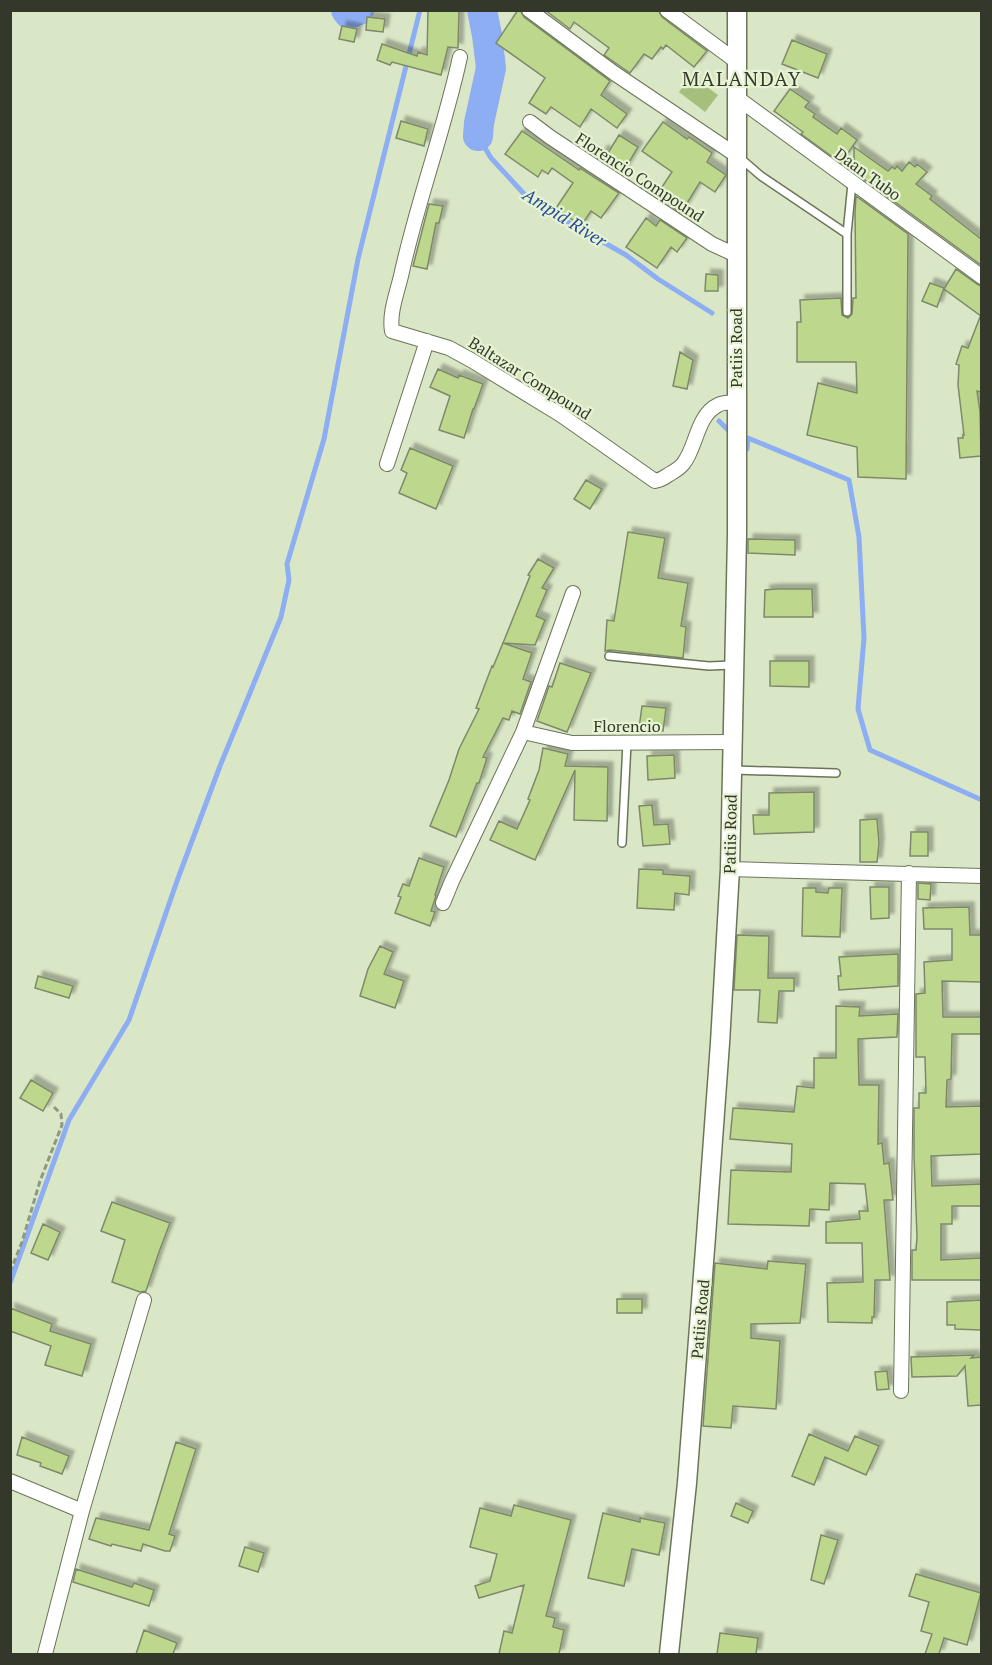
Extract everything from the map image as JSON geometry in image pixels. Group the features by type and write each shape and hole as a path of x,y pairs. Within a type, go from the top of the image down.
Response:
{"street":[{"path":"529,10 614,73 736,155"},
{"path":"668,10 736,61"},
{"name":"Patiis Road","path":"669,1654 687,1483 706,1248 730,869 738,535 736,10"},
{"name":"Baltazar Compound","path":"460,57 408,242 392,316 391,327 394,332 449,348 471,360 561,415 655,481 683,465 690,455 708,413 718,404 736,402"},
{"name":"Daan Tubo","path":"736,97 981,277"},
{"name":"Florencio Compound","path":"530,122 712,244 736,255"},
{"path":"387,464 427,341"},
{"path":"443,903 523,732 573,594"},
{"name":"Florencio","path":"523,732 572,743 732,742"},
{"path":"730,869 981,876"},
{"path":"901,1391 909,873"},
{"path":"45,1654 82,1511 144,1300"},
{"path":"10,1481 82,1511"}],"lane":[{"path":"736,155 761,176 847,234"},
{"path":"847,312 847,234 852,182"},
{"path":"609,656 709,666 735,665"},
{"path":"622,843 627,743"},
{"path":"732,770 836,773"}],"path":[{"path":"10,1272 22,1242 40,1181 63,1125 61,1114 53,1106"}],"green space":[{"path":"691,75 718,95 705,112 679,92"}],"building":[{"path":"428,10 459,10 458,48 448,47 441,75 392,62 390,65 377,60 382,44 417,56 418,52 427,55"},
{"path":"518,10 524,17 610,81 601,95 627,114 617,128 591,109 580,127 551,107 546,114 529,103 545,78 496,43"},
{"path":"545,10 658,10 662,17 707,51 694,67 666,45 663,49 661,47 652,59 644,54 630,73 604,55 609,48 574,22 570,29"},
{"path":"367,17 385,19 383,32 366,30"},
{"path":"342,26 357,29 354,42 339,39"},
{"path":"792,40 827,54 818,78 782,64"},
{"path":"790,89 809,102 805,107 815,114 813,117 837,134 841,128 857,140 841,163 774,111"},
{"path":"401,121 428,129 424,146 396,138"},
{"path":"663,122 712,153 707,162 726,175 715,192 700,182 681,213 669,205 673,198 660,190 672,172 642,151"},
{"path":"522,131 579,170 580,168 619,193 601,218 591,211 581,226 556,208 573,183 552,168 548,174 542,170 538,177 505,154"},
{"path":"619,135 638,147 622,174 598,158 603,150 608,153"},
{"path":"854,147 888,171 897,166 902,171 909,162 915,167 917,164 927,172 916,184 932,196 930,199 981,239 981,265 854,172"},
{"path":"856,196 908,234 906,479 858,477 857,447 807,435 818,383 857,393 856,362 797,362 797,322 801,322 800,300 841,298 842,315 848,318 852,314 853,298 856,298"},
{"path":"429,204 443,206 439,223 436,223 427,269 413,266"},
{"path":"646,218 656,226 660,220 687,238 677,252 671,247 657,268 626,247"},
{"path":"956,269 981,286 981,316 944,289"},
{"path":"706,274 718,275 718,291 705,291"},
{"path":"930,283 944,288 937,307 922,301"},
{"path":"980,317 981,392 977,391 981,456 960,458 958,438 963,438 964,435 958,385 959,365 956,364 962,346 968,348"},
{"path":"680,352 693,360 687,389 673,386"},
{"path":"438,369 458,378 459,375 483,384 464,438 439,430 450,396 430,387"},
{"path":"410,448 453,466 436,509 399,493 407,473 401,470"},
{"path":"586,480 602,489 590,509 574,499"},
{"path":"628,532 665,538 658,578 688,583 681,626 686,627 683,658 605,651 607,620 614,621"},
{"path":"748,539 795,540 795,555 748,553"},
{"path":"538,559 554,568 542,588 547,590 536,616 545,620 535,645 503,643 530,576 528,575"},
{"path":"812,589 813,617 764,617 765,590"},
{"path":"503,643 532,653 523,679 531,682 520,714 512,711 509,720 503,718 483,757 487,758 479,783 477,783 456,837 430,826 459,749 479,709 476,708"},
{"path":"770,661 809,661 809,687 770,686"},
{"path":"560,663 591,673 567,732 537,721"},
{"path":"642,706 666,708 663,731 639,728"},
{"path":"543,748 568,754 565,766 608,767 607,821 574,820 575,770 535,860 490,840 499,821 517,829 530,800 528,799 539,770"},
{"path":"674,755 675,778 648,780 647,756"},
{"path":"814,792 814,832 754,834 753,815 769,815 769,793"},
{"path":"652,805 654,825 668,824 670,844 643,846 639,806"},
{"path":"877,819 879,843 877,862 860,862 860,820"},
{"path":"911,832 928,832 928,856 910,856"},
{"path":"419,858 444,867 431,911 435,912 430,926 395,913 403,884 409,886"},
{"path":"639,869 663,870 663,874 690,876 689,895 675,893 674,910 637,908"},
{"path":"918,883 931,884 930,900 918,899"},
{"path":"870,887 889,887 889,918 871,919"},
{"path":"803,888 816,888 816,892 828,893 829,888 842,888 840,937 802,936"},
{"path":"969,907 970,935 981,935 981,982 942,981 943,1017 981,1017 981,1034 952,1034 951,1079 947,1080 946,1107 981,1106 981,1154 931,1156 932,1186 981,1184 981,1206 952,1206 952,1224 941,1224 941,1260 981,1258 981,1280 912,1280 912,1250 916,1250 917,1237 914,1108 919,1108 919,1093 926,1093 925,1057 916,1057 916,994 925,993 924,962 952,960 952,929 924,929 923,908"},
{"path":"737,935 769,936 768,978 794,978 794,991 779,991 777,1023 758,1022 760,990 734,990"},
{"path":"380,946 393,952 384,974 404,981 395,1008 360,996 368,969"},
{"path":"898,954 898,986 839,990 838,976 841,976 839,957"},
{"path":"38,976 73,986 69,998 35,988"},
{"path":"836,1006 860,1007 859,1016 898,1014 897,1037 858,1039 859,1085 879,1085 878,1144 882,1143 884,1164 889,1163 893,1200 884,1200 890,1280 875,1280 872,1323 828,1322 827,1283 863,1282 862,1243 826,1243 826,1222 860,1219 859,1211 868,1211 865,1184 830,1183 829,1210 810,1209 809,1226 728,1224 731,1170 791,1172 792,1144 730,1139 733,1108 794,1112 797,1086 814,1088 814,1058 836,1058"},
{"path":"31,1080 53,1093 43,1111 20,1098"},
{"path":"112,1202 170,1223 146,1291 140,1292 112,1282 125,1240 101,1231"},
{"path":"43,1224 60,1232 48,1260 31,1253"},
{"path":"768,1261 806,1264 800,1323 751,1324 751,1338 780,1341 776,1409 733,1406 731,1428 703,1426 715,1263 767,1269"},
{"path":"617,1299 642,1299 642,1313 617,1313"},
{"path":"981,1300 981,1330 955,1329 955,1325 947,1325 947,1302"},
{"path":"10,1308 52,1324 50,1331 91,1344 82,1376 45,1365 51,1346 10,1331"},
{"path":"974,1355 971,1358 981,1357 981,1405 968,1406 965,1366 957,1376 912,1377 911,1357"},
{"path":"887,1371 889,1389 877,1390 875,1372"},
{"path":"809,1434 848,1451 855,1436 879,1446 866,1475 825,1457 814,1485 792,1476"},
{"path":"22,1437 69,1456 62,1474 40,1466 41,1463 17,1455"},
{"path":"176,1442 196,1449 169,1534 175,1536 170,1551 143,1544 141,1551 112,1544 111,1546 89,1539 96,1518 149,1530"},
{"path":"736,1503 753,1511 748,1523 731,1516"},
{"path":"514,1505 571,1520 546,1616 555,1618 553,1627 564,1630 559,1654 499,1654 504,1631 512,1633 524,1585 479,1598 475,1586 490,1581 497,1554 470,1547 480,1508 511,1516"},
{"path":"603,1513 640,1522 640,1518 665,1523 659,1555 632,1549 624,1586 588,1578"},
{"path":"821,1535 838,1540 824,1584 811,1580"},
{"path":"245,1547 264,1553 258,1572 239,1566"},
{"path":"76,1569 132,1587 134,1583 154,1590 149,1606 73,1582"},
{"path":"916,1574 981,1593 967,1645 944,1638 939,1654 925,1654 932,1634 921,1631 929,1602 909,1596"},
{"path":"144,1630 177,1643 173,1654 136,1654"},
{"path":"720,1633 758,1638 756,1654 717,1654"}],"waterway":[{"name":"Ampid River","path":"346,10 349,14 359,10"},
{"path":"10,1283 69,1120 129,1020 220,766 281,617 289,580 287,564 324,439 358,259 420,10"},
{"name":"Ampid River","path":"478,136 491,68 482,10"},
{"name":"Ampid River","path":"478,136 491,158 526,196 626,255 658,279 712,313"},
{"path":"719,421 728,430"},
{"path":"747,449 748,438 849,480 859,537 864,638 858,709 870,750 982,800"}],"district":[{"name":"MALANDAY","path":"742,78"}]}
